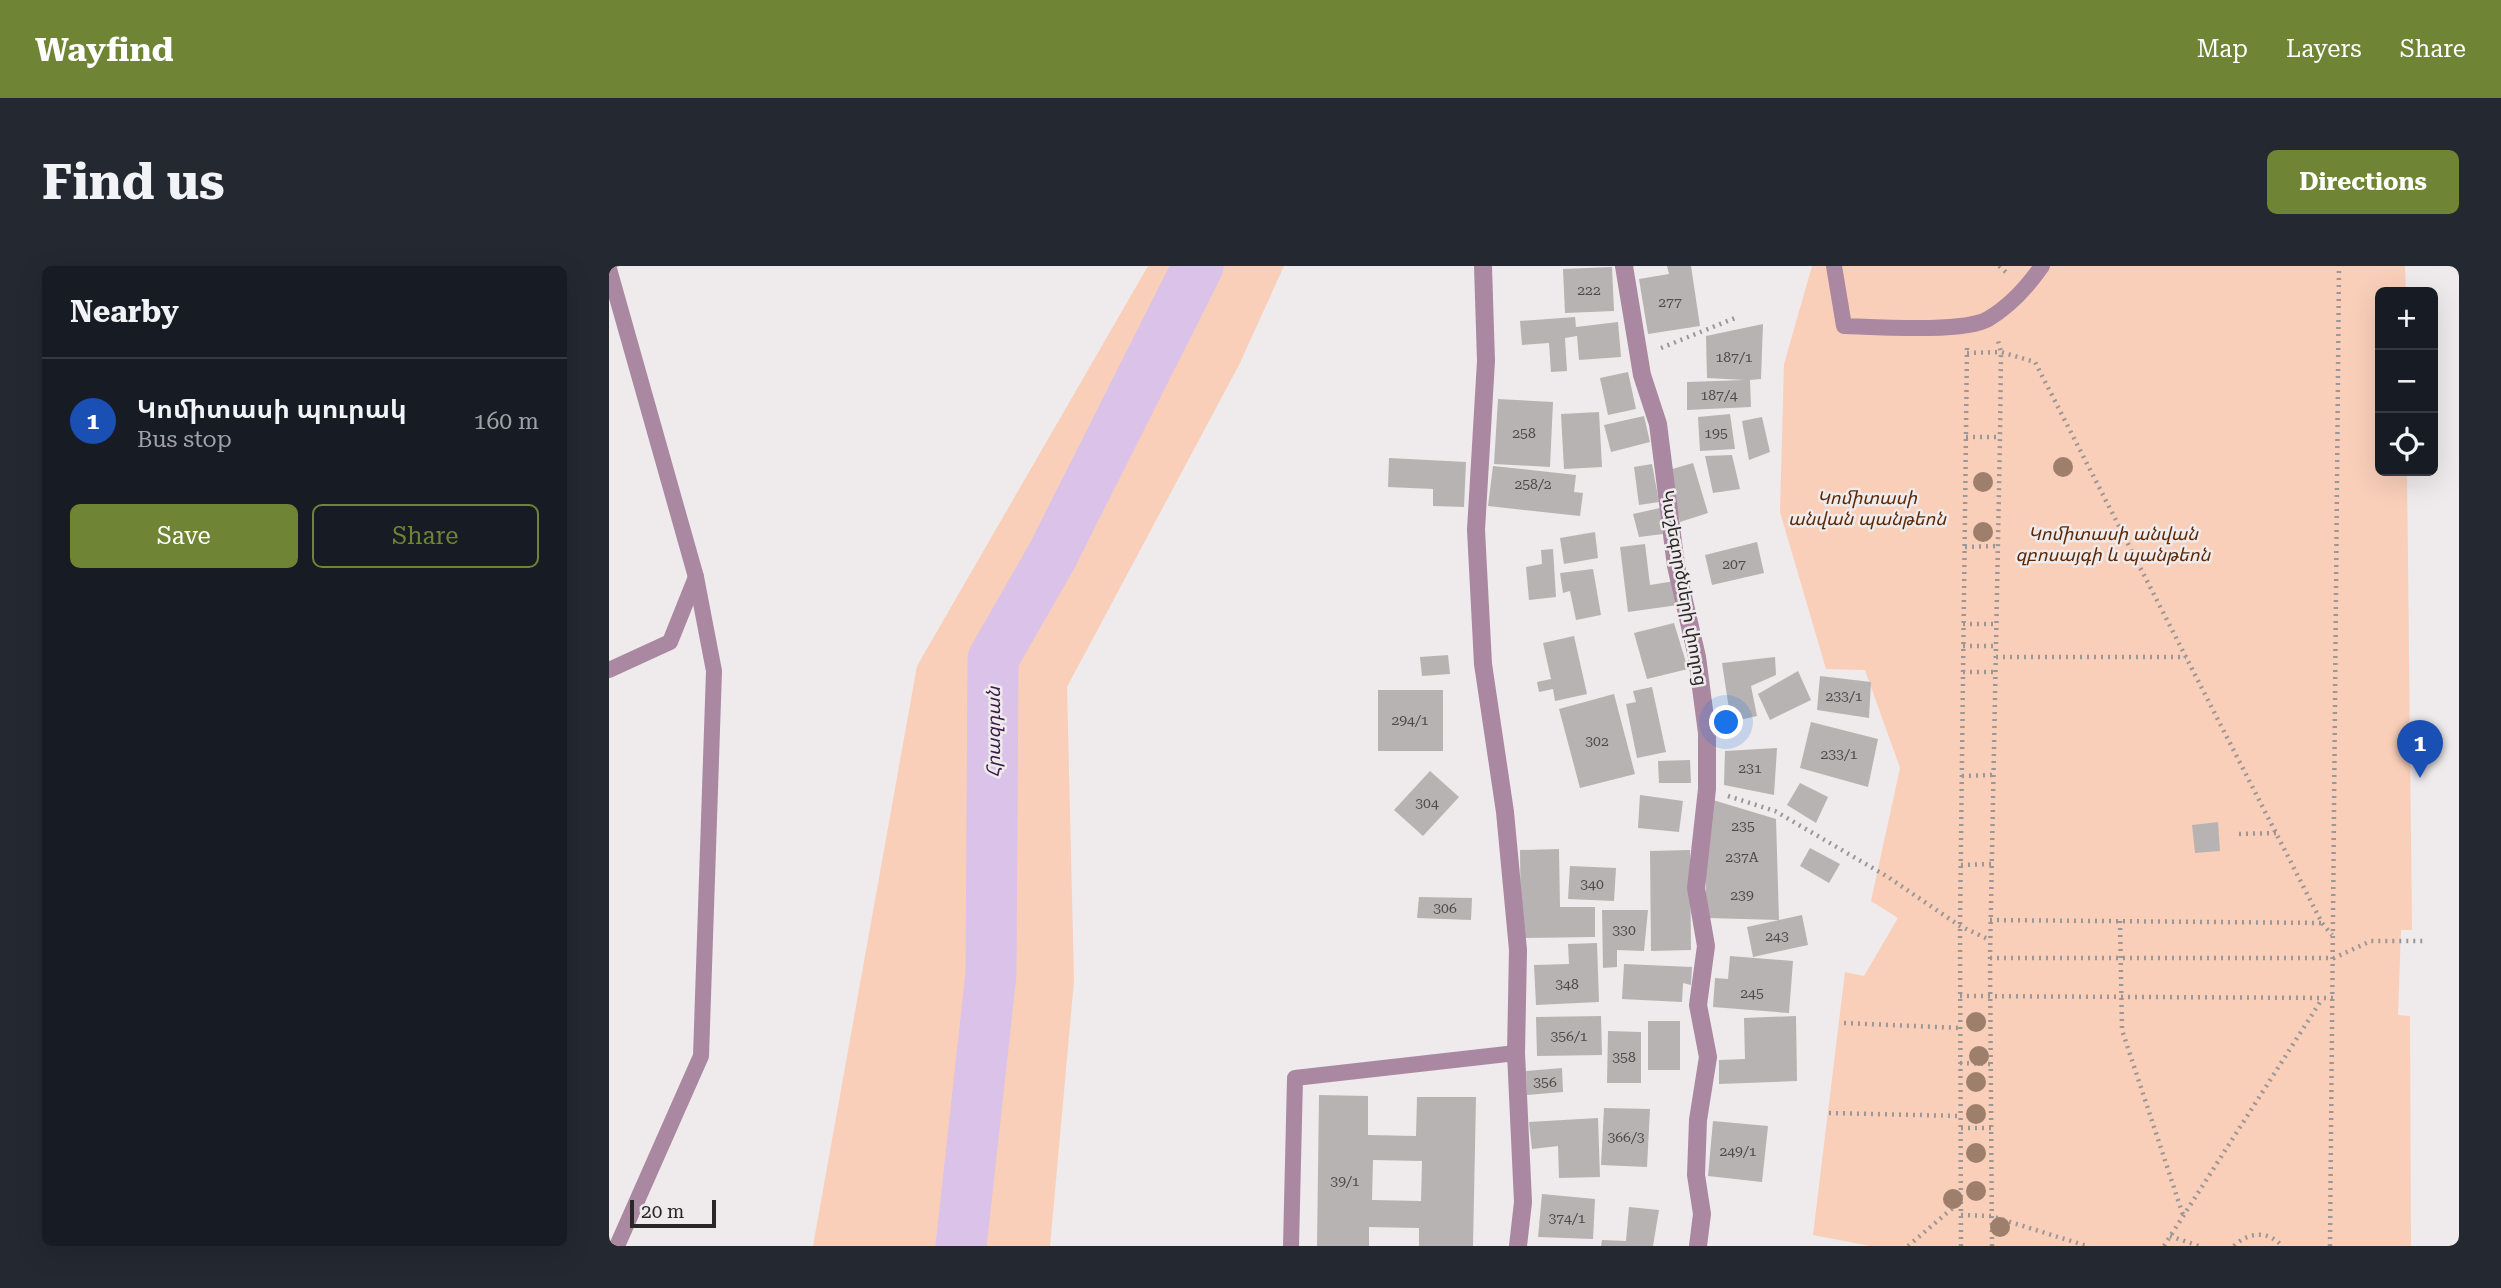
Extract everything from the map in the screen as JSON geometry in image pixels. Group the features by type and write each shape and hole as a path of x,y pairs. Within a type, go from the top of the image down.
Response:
{"street":[{"path":"1483,266 1486,361 1476,530 1483,664 1504,812 1518,950 1516,1053 1523,1202 1518,1246"},
{"name":"Կաշեգործների փողոց","path":"1624,266 1639,357 1658,424 1676,566 1697,657 1707,733 1707,789 1696,888 1706,946 1698,1005 1708,1057 1698,1120 1696,1175 1702,1214 1698,1246"}],"lane":[{"path":"1834,266 1844,326 1929,328 1987,320 2027,288 2042,266"},
{"path":"609,269 696,577 713,671 701,1056 617,1246"},
{"path":"609,670 670,642 696,577"},
{"path":"1291,1246 1295,1078 1516,1053"}],"path":[{"path":"2330,1246 2335,998 2333,935 2339,266"},
{"path":"1639,357 1735,318"},
{"path":"1991,1246 1990,920 2000,437 2001,352 1998,338"},
{"path":"1961,1246 1960,926 1967,353 2001,352 2035,362 2322,923 2333,935"},
{"path":"1966,437 2000,437"},
{"path":"1965,547 1998,546"},
{"path":"1963,624 1997,624"},
{"path":"1963,646 1996,646"},
{"path":"1996,657 2186,657"},
{"path":"1963,672 1996,672"},
{"path":"1962,776 1993,775"},
{"path":"1707,789 1775,811 1888,877 1960,926 1990,940"},
{"path":"2239,834 2276,833"},
{"path":"1961,865 1992,864"},
{"path":"1990,920 2322,923"},
{"path":"2120,921 2122,1030 2183,1215"},
{"path":"1990,958 2334,958 2371,941 2427,941"},
{"path":"1960,996 2335,998"},
{"path":"2164,1246 2323,998"},
{"path":"1844,1023 1961,1028"},
{"path":"1960,1063 1990,1064"},
{"path":"1829,1113 1961,1115"},
{"path":"1961,1128 1991,1128"},
{"path":"1908,1246 1961,1200"},
{"path":"1961,1215 1991,1216 2087,1246"},
{"path":"2234,1246 2240,1239 2260,1234 2270,1236 2282,1246"},
{"path":"2171,1236 2199,1246"}],"green space":[{"path":"1148,266 1284,266 1239,365 1067,687 1074,981 1050,1246 813,1246 917,666"},
{"name":"Կոմիտասի անվան զբոսայգի և պանթեոն","path":"1812,266 2405,266 2406,287 2375,287 2375,476 2407,476 2412,930 2401,930 2398,1015 2410,1016 2411,1246 1870,1246 1813,1235 1845,972 1864,976 1898,918 1871,901 1900,768 1865,670 1826,669 1780,512 1784,364"}],"building":[{"path":"1667,266 1691,266 1700,326 1648,334 1639,279 1669,274"},
{"path":"1612,267 1614,311 1565,313 1563,269"},
{"path":"1575,317 1576,327 1618,322 1621,357 1579,360 1577,336 1565,338 1567,371 1551,372 1549,343 1522,345 1520,321"},
{"path":"1763,324 1761,379 1750,380 1751,407 1687,410 1687,382 1745,380 1707,378 1706,336"},
{"path":"1628,372 1636,409 1608,415 1600,378"},
{"path":"1498,399 1553,402 1550,467 1494,464"},
{"path":"1599,412 1602,467 1564,469 1561,414"},
{"path":"1730,414 1735,449 1700,451 1698,417"},
{"path":"1644,416 1650,442 1611,452 1604,425"},
{"path":"1762,417 1770,452 1749,460 1742,421"},
{"path":"1732,455 1740,489 1713,493 1705,456"},
{"path":"1389,458 1466,462 1464,507 1433,506 1433,489 1388,487"},
{"path":"1693,463 1708,513 1680,522 1669,470"},
{"path":"1652,464 1659,502 1639,505 1634,467"},
{"path":"1493,466 1576,475 1574,492 1583,493 1580,516 1488,506"},
{"path":"1660,508 1663,534 1639,537 1633,514"},
{"path":"1595,532 1598,558 1564,564 1560,538"},
{"path":"1757,542 1764,573 1712,585 1705,555"},
{"path":"1645,544 1650,585 1675,581 1678,605 1628,612 1620,547"},
{"path":"1553,549 1556,597 1529,600 1526,567 1542,564 1541,550"},
{"path":"1593,569 1601,615 1576,620 1570,591 1563,593 1560,573"},
{"path":"1674,623 1688,669 1647,679 1634,633"},
{"path":"1574,636 1587,694 1555,701 1553,689 1539,692 1537,682 1551,679 1543,643"},
{"path":"1448,655 1450,674 1422,676 1420,657"},
{"path":"1775,657 1776,675 1751,686 1757,716 1731,722 1722,663"},
{"path":"1798,671 1811,700 1770,720 1758,694"},
{"path":"1820,676 1871,682 1869,718 1817,710"},
{"path":"1652,687 1666,752 1637,758 1626,704 1636,702 1633,691"},
{"path":"1378,690 1443,690 1443,751 1378,751"},
{"path":"1614,694 1635,774 1580,788 1559,709"},
{"path":"1811,722 1878,739 1868,787 1800,768"},
{"path":"1777,748 1774,795 1724,785 1725,751"},
{"path":"1690,760 1691,783 1659,783 1658,761"},
{"path":"1430,771 1459,797 1423,836 1394,810"},
{"path":"1800,783 1828,797 1816,823 1787,805"},
{"path":"1640,795 1683,801 1679,832 1638,828"},
{"path":"1713,800 1776,819 1779,920 1707,918 1705,866"},
{"path":"2218,822 2220,851 2195,853 2192,825"},
{"path":"1810,848 1840,864 1829,883 1800,866"},
{"path":"1559,849 1560,907 1595,907 1595,937 1521,938 1520,850"},
{"path":"1690,850 1691,950 1651,951 1650,851"},
{"path":"1570,866 1616,868 1614,901 1568,899"},
{"path":"1419,897 1472,898 1471,920 1417,918"},
{"path":"1602,910 1648,910 1644,951 1617,950 1617,967 1603,968"},
{"path":"1802,915 1808,945 1753,957 1747,927"},
{"path":"1597,943 1599,1002 1536,1005 1534,965 1569,964 1568,944"},
{"path":"1730,956 1793,961 1789,1013 1713,1007 1715,978 1728,979"},
{"path":"1624,964 1692,967 1691,985 1683,983 1682,1002 1622,999"},
{"path":"1601,1016 1602,1055 1537,1056 1536,1017"},
{"path":"1796,1016 1797,1081 1719,1084 1719,1060 1745,1059 1744,1018"},
{"path":"1648,1021 1680,1021 1680,1070 1648,1070"},
{"path":"1608,1031 1641,1032 1641,1083 1607,1083"},
{"path":"1562,1068 1563,1092 1527,1095 1526,1071"},
{"path":"1319,1095 1368,1096 1368,1135 1416,1136 1417,1097 1476,1097 1473,1246 1419,1246 1419,1228 1369,1227 1369,1246 1317,1246","holes":["1373,1160 1422,1161 1421,1201 1372,1200"]},
{"path":"1604,1108 1650,1109 1647,1167 1601,1165"},
{"path":"1598,1118 1600,1177 1559,1178 1558,1146 1532,1149 1529,1122"},
{"path":"1713,1121 1768,1126 1762,1182 1708,1176"},
{"path":"1542,1194 1595,1199 1593,1239 1538,1237"},
{"path":"1629,1207 1659,1210 1653,1246 1601,1246 1602,1240 1626,1241"}],"waterway":[{"name":"Հրազդան","path":"961,1246 991,974 993,659 1052,556 1198,266"}],"place":[{"name":"Կոմիտասի պուրակ","path":"2420,778"}],"park label":[{"name":"Կոմիտասի անվան պանթեոն","path":"1867,508"}]}
